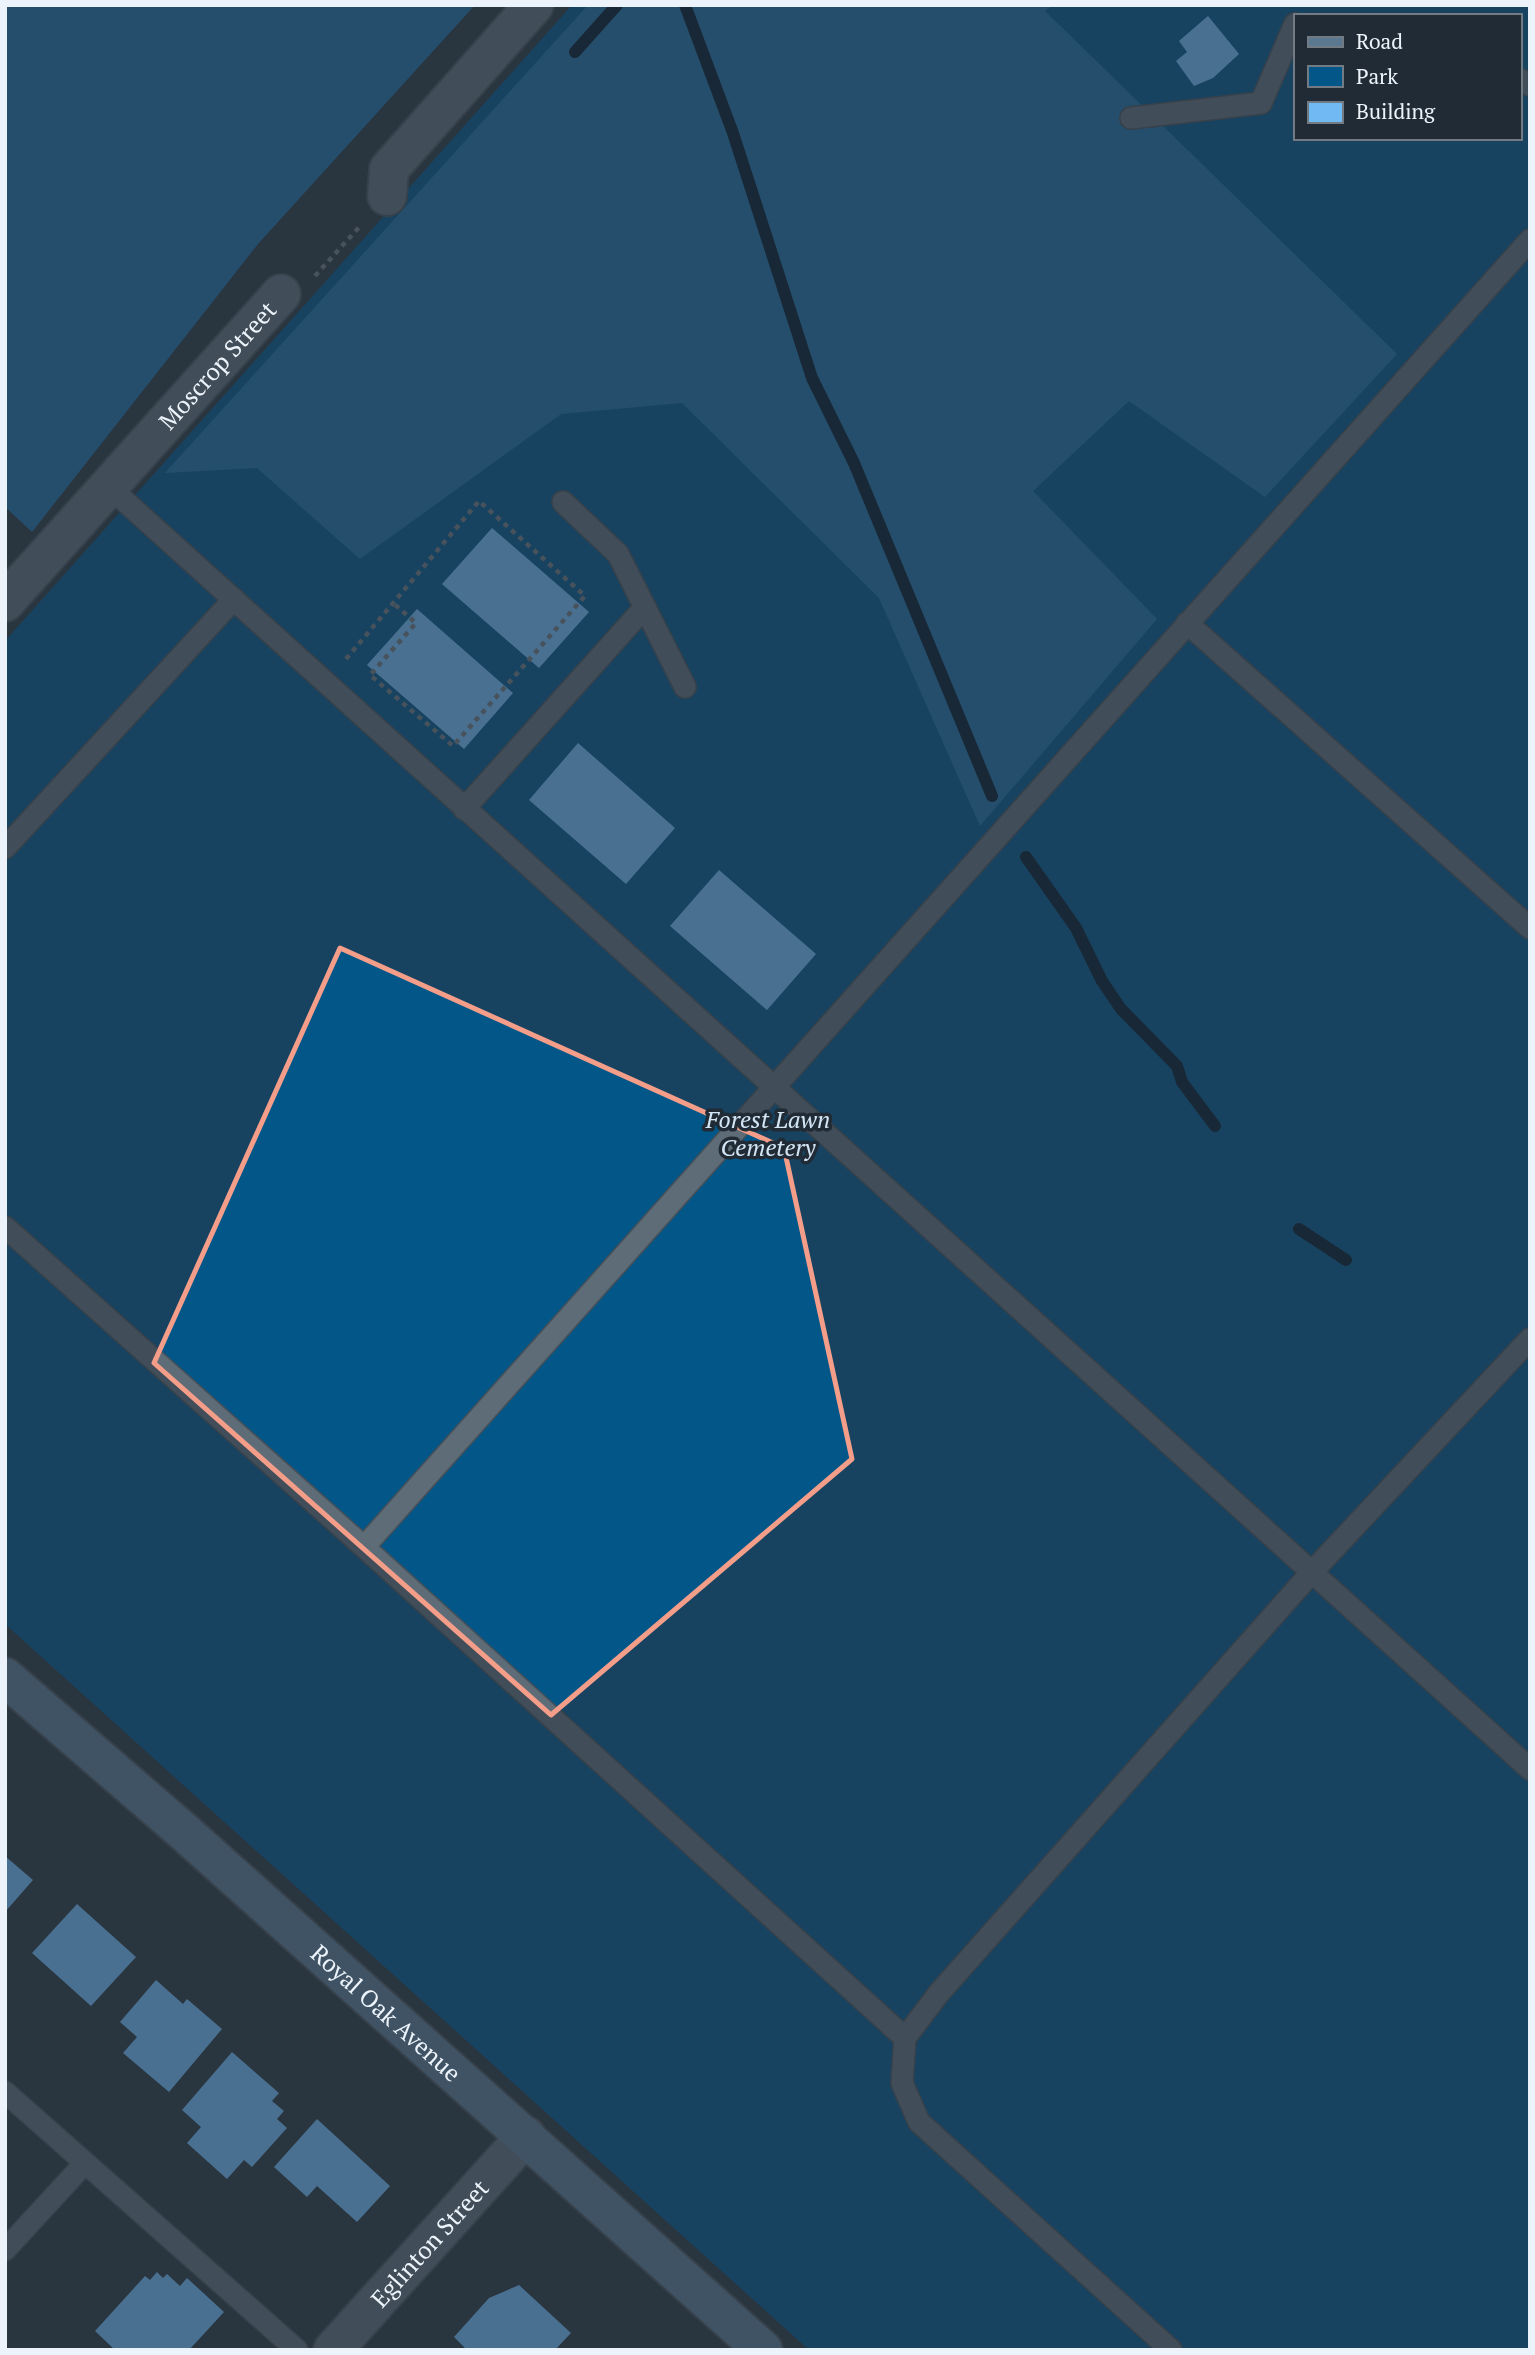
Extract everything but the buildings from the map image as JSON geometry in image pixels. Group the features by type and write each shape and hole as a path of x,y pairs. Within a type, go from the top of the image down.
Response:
{"street":[{"path":"387,196 389,169 534,5"},
{"name":"Moscrop Street","path":"5,602 281,294"},
{"name":"Royal Oak Avenue","path":"5,1677 183,1831 763,2350"},
{"name":"Eglinton Street","path":"333,2350 526,2136"}],"lane":[{"path":"1131,118 1261,103 1294,26"},
{"path":"364,1547 1530,240"},
{"path":"108,486 1530,1769"},
{"path":"563,502 618,554 685,687"},
{"path":"5,848 234,600"},
{"path":"464,809 645,607"},
{"path":"1187,623 1530,928"},
{"path":"5,1227 364,1547 905,2038"},
{"path":"1171,2350 919,2122 902,2083 905,2038 948,1983 1312,1572 1530,1339"},
{"path":"5,2092 297,2350"},
{"path":"5,2250 85,2163"}],"path":[{"name":"Moscrop Street","path":"281,294 308,284 387,196"},
{"path":"325,684 393,603 479,501 585,596 453,746 370,675 416,623 393,603"}],"highlighted area":[{"path":"340,948 784,1148 852,1459 551,1715 154,1363"}],"green space":[{"name":"Forest Lawn Cemetery","path":"572,5 1530,5 1530,2350 809,2350 5,1624 5,641"}],"shaded area":[{"path":"5,5 475,5 258,244 32,532 5,507"},
{"path":"588,5 1053,5 1045,11 1397,354 1265,497 1129,401 1033,491 1157,619 980,826 879,598 682,403 561,414 360,559 257,468 165,473"}],"waterway":[{"path":"575,52 617,5"},
{"path":"685,5 733,133 812,378 854,463 992,796"},
{"path":"1026,857 1076,928 1102,981 1121,1009 1177,1066 1182,1082 1215,1126"},
{"path":"1299,1229 1346,1260"}]}
